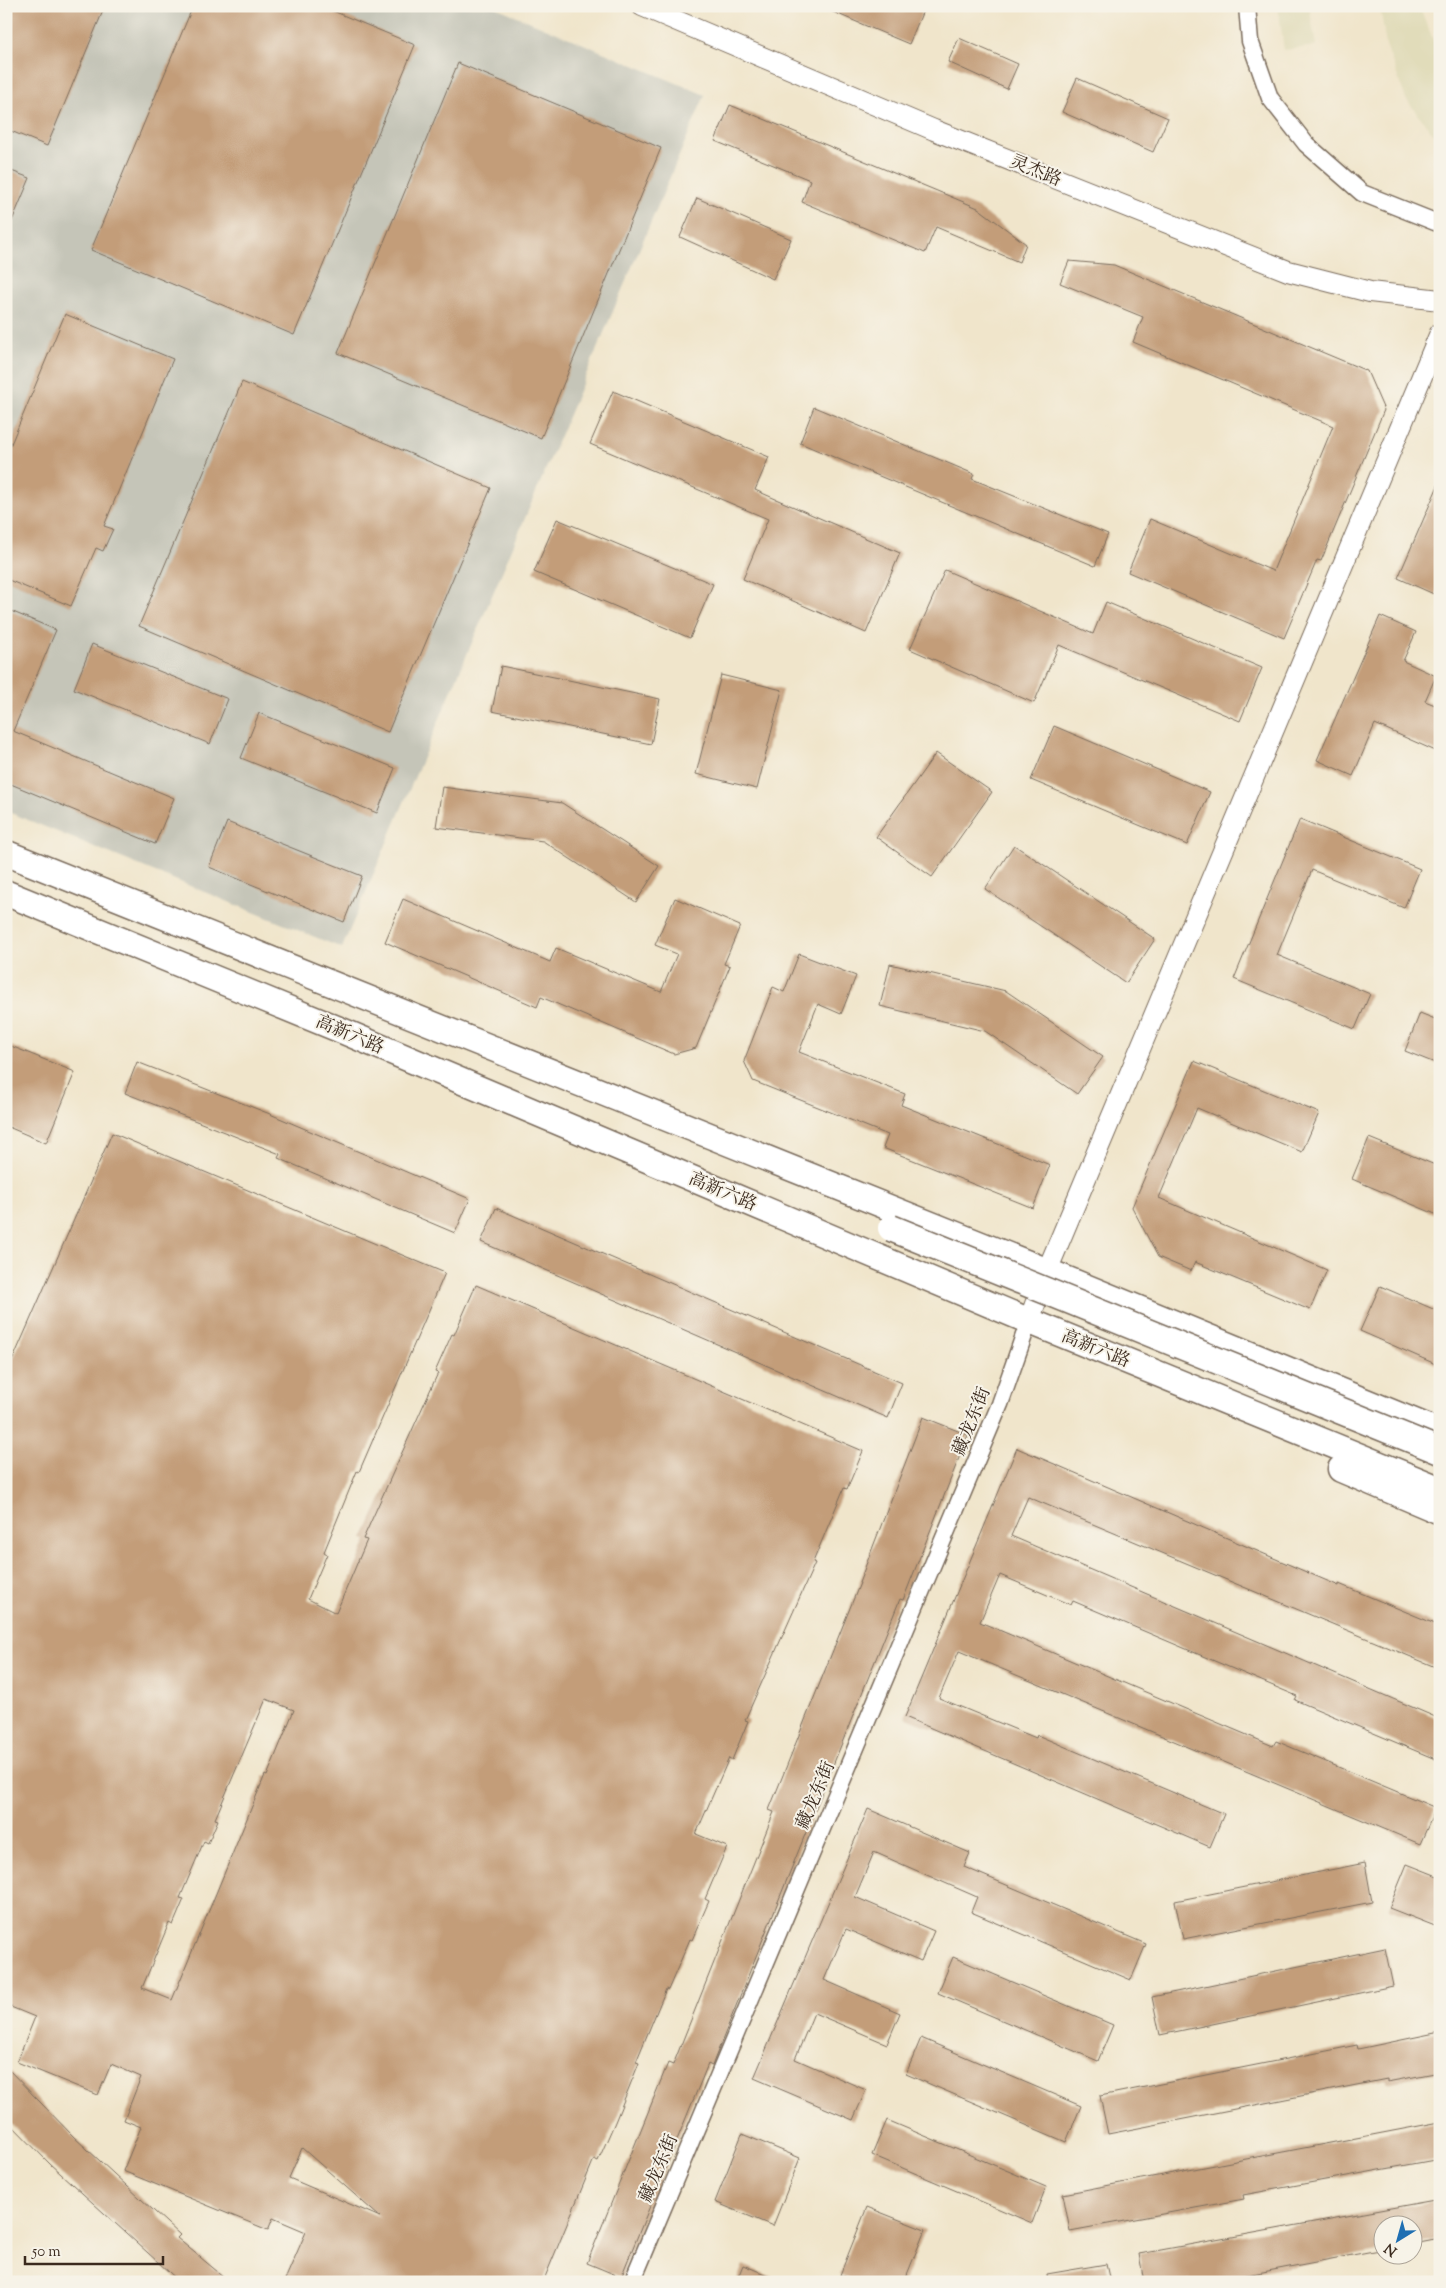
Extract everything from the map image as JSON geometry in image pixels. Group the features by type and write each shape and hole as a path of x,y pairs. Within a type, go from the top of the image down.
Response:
{"highway":[{"path":"891,1228 1440,1451"},
{"path":"1341,1469 1440,1511"}],"main road":[{"path":"6,853 1047,1271 1440,1432"},
{"name":"高新六路","path":"6,893 347,1033 1030,1321 1440,1489"}],"street":[{"name":"灵杰路","path":"642,6 934,130 1288,271 1370,292 1440,300"},
{"path":"1247,6 1250,42 1270,98 1306,144 1362,193 1440,224"},
{"path":"1030,1321 1047,1271 1440,333"},
{"name":"藏龙东街","path":"632,2282 1000,1404 1030,1321"}],"shaded area":[{"path":"6,6 493,6 705,95 342,948 6,811"},
{"path":"1278,6 1309,6 1316,46 1284,50"},
{"path":"1380,6 1419,6 1440,56 1440,142 1406,99 1386,45"}],"building":[{"path":"6,6 105,6 47,146 6,129"},
{"path":"193,6 321,6 415,45 294,335 91,250"},
{"path":"819,6 925,6 909,44"},
{"path":"959,38 1018,64 1007,89 948,62"},
{"path":"458,63 661,148 541,438 338,353"},
{"path":"1077,78 1168,118 1153,152 1062,112"},
{"path":"730,105 978,208 1026,244 1019,262 936,227 925,253 802,202 810,180 715,141"},
{"path":"6,169 30,178 6,235"},
{"path":"697,198 791,239 773,279 680,237"},
{"path":"1069,261 1114,265 1367,371 1384,410 1321,561 1317,560 1284,638 1128,572 1150,519 1273,571 1333,426 1133,342 1143,317 1060,283"},
{"path":"65,314 173,359 104,526 113,529 103,551 96,548 71,606 6,579 6,456"},
{"path":"242,382 491,488 388,732 139,626"},
{"path":"613,391 769,457 755,490 900,553 866,633 743,579 768,519 590,444"},
{"path":"814,407 974,474 972,479 1108,534 1095,566 800,443"},
{"path":"1440,481 1440,587 1436,595 1398,578"},
{"path":"557,519 713,584 690,638 534,572"},
{"path":"945,570 1093,634 1106,602 1262,668 1240,721 1059,645 1034,703 910,649"},
{"path":"6,609 56,630 13,731 174,798 155,844 6,782"},
{"path":"1380,616 1416,632 1403,661 1436,676 1425,701 1440,707 1440,753 1375,724 1353,776 1317,760"},
{"path":"92,644 228,699 210,744 74,689"},
{"path":"501,666 660,699 651,744 492,711"},
{"path":"721,675 782,690 757,789 696,774"},
{"path":"259,713 395,768 377,813 241,758"},
{"path":"1054,726 1210,792 1187,845 1031,780"},
{"path":"936,753 992,792 932,877 876,837"},
{"path":"442,787 562,803 659,866 636,902 543,841 436,827"},
{"path":"1300,819 1420,869 1404,908 1312,870 1277,955 1370,994 1355,1029 1234,979"},
{"path":"227,822 362,876 344,922 209,867"},
{"path":"1014,845 1155,939 1126,983 985,889"},
{"path":"675,898 740,926 724,964 730,966 696,1048 674,1054 541,997 537,1007 385,942 403,899 550,962 556,948 661,992 677,954 655,945"},
{"path":"799,954 856,976 841,1014 818,1004 799,1052 905,1094 901,1105 1050,1165 1033,1208 883,1148 888,1135 753,1081 744,1061 773,987 784,992"},
{"path":"890,964 1006,991 1103,1057 1077,1094 985,1031 880,1006"},
{"path":"1420,1013 1440,1021 1440,1065 1405,1051"},
{"path":"6,1044 75,1072 46,1143 6,1126"},
{"path":"1194,1061 1319,1113 1302,1152 1197,1108 1159,1198 1327,1270 1310,1310 1195,1262 1191,1271 1158,1257 1132,1207"},
{"path":"137,1062 270,1114 470,1199 455,1233 278,1158 280,1154 125,1093"},
{"path":"112,1133 445,1273 359,1472 357,1471 324,1552 327,1554 308,1599 336,1613 367,1540 363,1539 438,1373 435,1372 476,1285 863,1451 847,1489 844,1488 813,1562 815,1563 745,1720 748,1721 732,1760 729,1758 696,1834 727,1847 705,1899 709,1901 668,1990 666,1989 636,2062 639,2063 615,2122 598,2161 594,2159 543,2282 284,2282 306,2232 273,2218 268,2230 123,2171 141,2127 124,2120 141,2077 111,2064 98,2095 17,2062 35,2017 6,2005 6,1375","holes":["266,1699 294,1710 267,1776 265,1775 172,2000 142,1988 169,1923 173,1925 184,1899 180,1898 204,1841 208,1843 218,1820 215,1819","302,2148 380,2217 289,2178"]},
{"path":"1369,1138 1440,1167 1440,1216 1352,1179"},
{"path":"496,1208 902,1383 888,1418 481,1242"},
{"path":"1380,1286 1440,1312 1440,1366 1360,1331"},
{"path":"923,1417 968,1435 903,1600 900,1599 712,2066 708,2064 621,2277 587,2263 668,2063 673,2065 774,1812 769,1810 860,1583"},
{"path":"1017,1448 1339,1586 1339,1584 1440,1626 1440,1669 1028,1497 1011,1536 1440,1719 1440,1761 1295,1700 1297,1696 1073,1601 1071,1605 1000,1575 980,1622 1273,1746 1276,1741 1436,1808 1420,1844 959,1651 939,1698 1036,1738 1037,1735 1224,1814 1210,1847 905,1717"},
{"path":"868,1809 970,1853 964,1867 1146,1944 1131,1980 971,1912 977,1897 874,1852 855,1897 934,1931 921,1961 846,1929 824,1980 900,2013 887,2044 814,2013 795,2059 866,2090 853,2120 754,2078"},
{"path":"1365,1863 1372,1902 1183,1939 1175,1901"},
{"path":"1407,1864 1440,1877 1440,1928 1389,1908"},
{"path":"1385,1948 1393,1986 1160,2035 1152,1997"},
{"path":"953,1957 1113,2025 1098,2061 938,1993"},
{"path":"1440,2032 1440,2072 1387,2082 1387,2079 1108,2134 1100,2096 1357,2045 1358,2049"},
{"path":"921,2038 1081,2106 1066,2142 906,2074"},
{"path":"6,2067 74,2137 180,2235 177,2238 230,2282 180,2282 50,2164 6,2119"},
{"path":"887,2120 1046,2187 1032,2223 872,2155"},
{"path":"1440,2122 1440,2159 1243,2195 1244,2199 1070,2231 1063,2194"},
{"path":"742,2134 800,2158 773,2226 715,2202"},
{"path":"1440,2199 1440,2239 1424,2242 1424,2216 1374,2216 1374,2251 1210,2282 1144,2282 1139,2254"},
{"path":"867,2207 925,2230 904,2282 856,2282 840,2275"},
{"path":"1106,2264 1110,2282 1048,2282 1047,2274"},
{"path":"743,2265 782,2281 782,2282 736,2282"}]}
